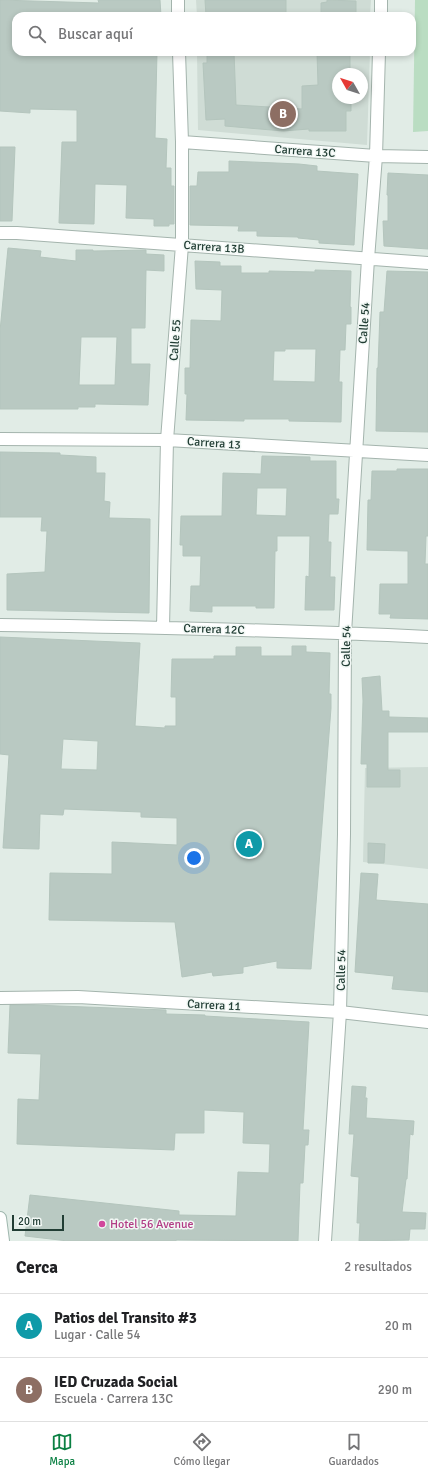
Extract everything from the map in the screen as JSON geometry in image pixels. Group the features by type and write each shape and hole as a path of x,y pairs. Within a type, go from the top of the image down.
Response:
{"street":[{"path":"178,0 178,12"},
{"path":"381,0 381,12"},
{"name":"Calle 55","path":"163,628 167,440 182,245 182,142 179,56"},
{"name":"Calle 54","path":"325,1241 340,1012 344,842 345,633 368,259 376,156 379,56"},
{"name":"Carrera 13C","path":"182,142 376,156 428,157"},
{"name":"Carrera 13B","path":"0,233 428,263"},
{"name":"Carrera 13","path":"0,439 167,440 428,455"},
{"name":"Carrera 12C","path":"0,625 345,633 428,637"},
{"name":"Carrera 11","path":"0,998 78,997 340,1012 428,1022"},
{"path":"0,1218 3,1241"}],"shaded area":[{"path":"196,0 371,0 370,12 197,12"},
{"path":"197,56 370,56 367,145 198,130"},
{"path":"428,767 428,869 363,862 365,768"}],"green space":[{"path":"415,0 428,0 428,131 413,132 414,56 416,56"}],"building":[{"path":"0,0 99,3 98,0 160,0 161,12 12,12 12,56 157,56 155,138 167,139 166,168 171,168 171,186 174,186 174,224 169,224 169,226 154,226 154,219 126,218 127,185 95,184 94,224 59,223 62,142 77,142 77,110 30,109 30,113 0,111"},
{"path":"205,0 286,0 286,12 206,12"},
{"path":"327,0 356,1 356,12 321,12 321,3 327,2"},
{"path":"207,56 234,56 236,105 302,109 302,86 318,85 317,56 350,56 350,68 332,68 332,104 351,104 351,111 346,111 346,131 309,131 309,129 283,131 225,126 225,119 206,120 203,63 207,63"},
{"path":"0,147 15,147 12,221 0,221"},
{"path":"229,161 299,164 317,166 317,171 358,174 354,245 319,243 319,240 298,237 257,236 257,231 238,231 239,226 190,225 190,186 197,186 198,172 229,172"},
{"path":"388,173 428,175 428,249 384,246 383,221 388,221"},
{"path":"8,248 41,251 40,257 76,261 76,250 146,250 146,254 164,255 164,271 146,270 145,328 131,328 131,364 150,364 148,405 95,404 95,407 78,407 78,409 0,409 0,331","holes":["81,337 117,337 115,385 79,385"]},
{"path":"195,261 220,262 220,266 241,266 241,273 269,273 269,271 315,272 315,270 351,271 351,324 346,324 345,350 340,350 339,382 342,382 341,422 289,421 289,419 244,419 244,421 186,420 187,394 185,394 185,368 190,368 191,320 221,321 222,290 196,289","holes":["285,349 316,349 315,382 273,381 274,351 285,351"]},
{"path":"387,271 428,272 428,432 376,431 380,312 384,312"},
{"path":"0,452 60,453 60,455 96,457 96,473 105,473 104,501 110,502 109,518 150,519 149,613 7,610 7,574 45,572 47,531 41,531 42,517 0,517"},
{"path":"262,456 310,457 310,461 336,461 336,499 339,499 338,514 329,514 328,542 331,542 330,577 335,577 334,610 305,610 306,576 309,577 310,536 277,536 277,551 275,551 274,608 256,608 256,606 212,606 212,612 190,611 191,586 200,586 201,556 183,556 183,545 180,545 181,516 222,516 223,473 261,474","holes":["257,488 287,488 286,516 256,515"]},
{"path":"397,469 428,469 428,536 426,536 425,564 428,564 428,619 390,618 391,614 379,614 380,584 408,584 408,551 367,550 368,500 371,500 372,471 397,471"},
{"path":"0,637 140,643 135,726 165,728 165,726 176,726 176,697 171,697 172,659 214,659 214,656 236,656 236,647 261,647 261,656 292,656 292,646 306,646 306,652 330,653 329,694 331,694 331,708 311,969 277,968 277,961 243,967 243,973 213,976 212,972 182,977 175,922 49,920 50,873 112,874 112,842 177,845 177,818 141,817 141,812 64,809 63,815 40,814 39,849 3,848 9,755 0,754","holes":["63,739 98,741 97,770 61,769"]},
{"path":"380,676 382,711 389,711 389,717 428,718 428,732 388,732 388,770 400,770 400,787 367,787 367,764 361,764 363,701 362,678"},
{"path":"368,843 385,844 384,863 368,863"},
{"path":"361,873 378,874 376,900 428,904 428,992 392,989 394,976 355,972"},
{"path":"10,1005 166,1010 166,1014 309,1022 303,1130 309,1130 308,1145 305,1145 303,1183 300,1183 298,1241 68,1241 25,1236 30,1195 179,1211 179,1215 236,1216 238,1172 269,1173 270,1144 243,1143 244,1112 204,1110 204,1133 175,1133 174,1150 17,1144 18,1099 39,1100 41,1054 8,1053"},
{"path":"352,1086 366,1087 366,1118 414,1121 413,1135 410,1134 407,1179 402,1212 426,1213 425,1229 410,1229 409,1240 359,1241 360,1223 357,1223 359,1177 351,1176 354,1134 349,1134"}],"place":[{"name":"IED Cruzada Social","path":"283,114"},
{"name":"Patios del Transito #3","path":"249,844"},
{"name":"Hotel 56 Avenue","path":"102,1224"}]}
